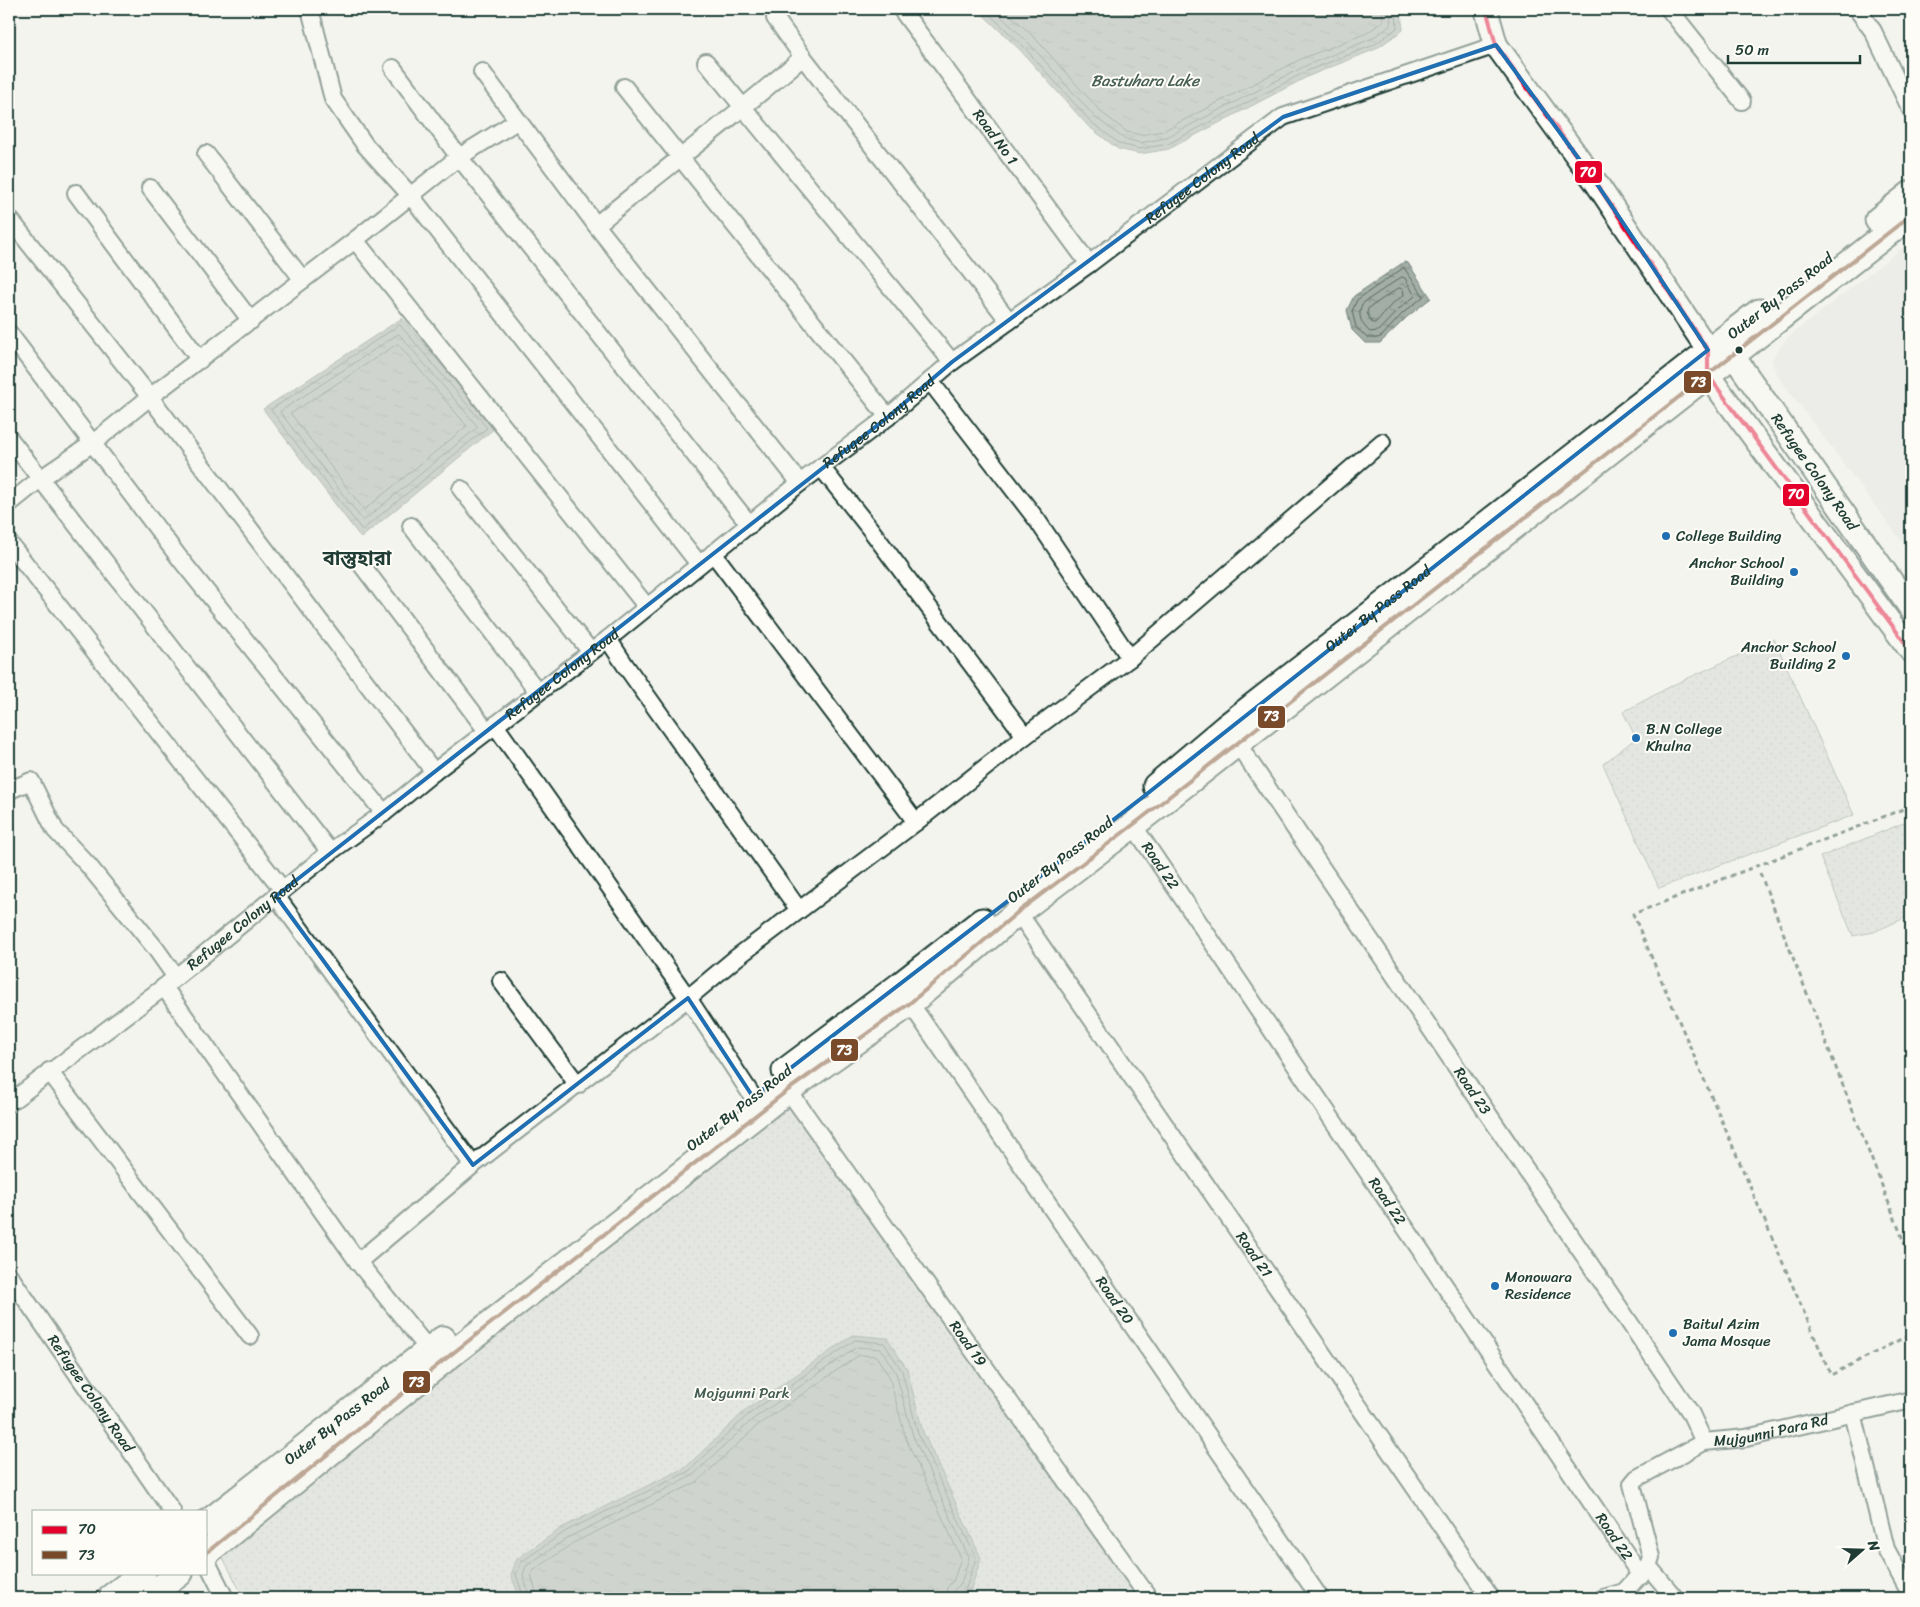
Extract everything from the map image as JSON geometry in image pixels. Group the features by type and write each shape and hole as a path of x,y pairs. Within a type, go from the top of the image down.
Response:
{"main road":[{"path":"1490,11 1496,44 1595,181 1708,350 1708,375"},
{"name":"Outer By Pass Road","path":"208,1522 1143,797 1226,727 1708,350 1911,194"},
{"name":"Outer By Pass Road","path":"208,1551 447,1358 788,1090 910,1003 1018,912 1133,825 1708,375 1732,354 1911,216"},
{"path":"1708,350 1732,354"},
{"name":"Refugee Colony Road","path":"1732,354 1911,609"},
{"name":"Refugee Colony Road","path":"1708,375 1907,637"},
{"path":"110,1598 141,1574"},
{"path":"147,1598 179,1574"}],"street":[{"path":"310,9 333,99 365,145 411,196 699,564"},
{"name":"Road No 1","path":"901,9 1089,264"},
{"path":"1669,9 1742,101"},
{"path":"1857,9 1873,31 1911,110"},
{"path":"775,18 803,57 1009,321"},
{"name":"Refugee Colony Road","path":"9,1103 170,981 330,852 608,639 800,483 888,417 952,362 1089,264 1284,117 1496,44"},
{"path":"596,225 743,108 803,57"},
{"path":"706,62 952,362"},
{"path":"393,68 460,157 750,525"},
{"path":"482,72 596,225 800,483"},
{"path":"624,88 888,417"},
{"path":"9,504 40,479 93,443 460,157 517,121"},
{"path":"206,154 303,280"},
{"path":"150,188 251,320"},
{"path":"76,193 200,360"},
{"path":"9,218 150,397 434,772"},
{"path":"355,240 647,607"},
{"path":"9,333 187,567 384,812"},
{"path":"930,381 1037,520 1130,658"},
{"path":"9,438 330,852"},
{"path":"358,1262 473,1165 688,998 736,958 916,822 1025,736 1130,658 1382,442"},
{"path":"821,467 871,530 1025,736"},
{"path":"461,489 591,652"},
{"path":"411,526 538,692"},
{"path":"9,543 280,893 473,1165"},
{"path":"712,553 916,822"},
{"path":"361,564 491,728 688,998 754,1097"},
{"path":"608,639 799,910"},
{"name":"Road 23","path":"1237,743 1690,1412 1704,1442"},
{"path":"9,787 10,790 31,781 55,830 88,865 156,949 170,981 358,1262 429,1350"},
{"name":"Road 22","path":"1133,825 1645,1571 1675,1598"},
{"name":"Road 21","path":"1018,912 1491,1598"},
{"path":"501,981 578,1084"},
{"name":"Road 20","path":"910,1003 1320,1598"},
{"path":"49,1071 250,1336"},
{"name":"Road 19","path":"788,1090 1149,1598"},
{"name":"Refugee Colony Road","path":"9,1275 171,1510"},
{"name":"Mujgunni Para Rd","path":"1645,1571 1651,1557 1632,1484 1637,1478 1704,1442 1746,1438 1911,1400"},
{"path":"1853,1413 1886,1548 1911,1595"},
{"path":"208,1564 225,1598"},
{"path":"1604,1598 1624,1592 1645,1571"}],"path":[{"path":"1911,806 1633,914 1831,1376 1911,1334"},
{"path":"1760,873 1911,1260"}],"highlighted area":[{"path":"1496,45 1595,181 1708,350 1143,797 753,1097 688,998 473,1165 276,896 888,417 952,362 1283,117"}],"shaded area":[{"path":"1911,241 1911,554 1777,375 1771,360 1787,338"}],"green space":[{"path":"1774,639 1854,815 1659,888 1603,764 1636,738 1623,712 1675,684"},
{"path":"1911,820 1911,915 1874,932 1853,936 1820,857"},
{"name":"Mojgunni Park","path":"785,1097 1139,1598 244,1598 219,1550"}],"water":[{"name":"Bastuhara Lake","path":"977,9 1401,9 1403,30 1376,49 1309,76 1169,149 1140,154 1118,149 1088,126 1020,50"},
{"path":"1404,262 1408,263 1431,298 1407,317 1380,343 1365,343 1352,330 1347,310 1354,296"},
{"path":"402,318 495,428 361,538 263,409"},
{"path":"853,1335 887,1338 907,1369 923,1432 981,1558 970,1592 960,1598 520,1598 511,1575 517,1559 563,1527 686,1467 746,1410"}],"transit line":[{"name":"70","path":"1486,9 1496,45 1595,181 1708,350 1708,375 1911,651"},
{"name":"73","path":"208,1551 439,1364 788,1090 910,1003 1018,912 1133,825 1911,215"}],"place":[{"name":"College Building","path":"1666,536"},
{"name":"Anchor School Building","path":"1794,572"},
{"name":"Anchor School Building 2","path":"1846,656"},
{"name":"B.N College Khulna","path":"1636,738"},
{"name":"Monowara Residence","path":"1495,1286"},
{"name":"Baitul Azim Jama Mosque","path":"1673,1333"}],"district":[{"name":"বাস্তুহারা","path":"357,558"}]}
